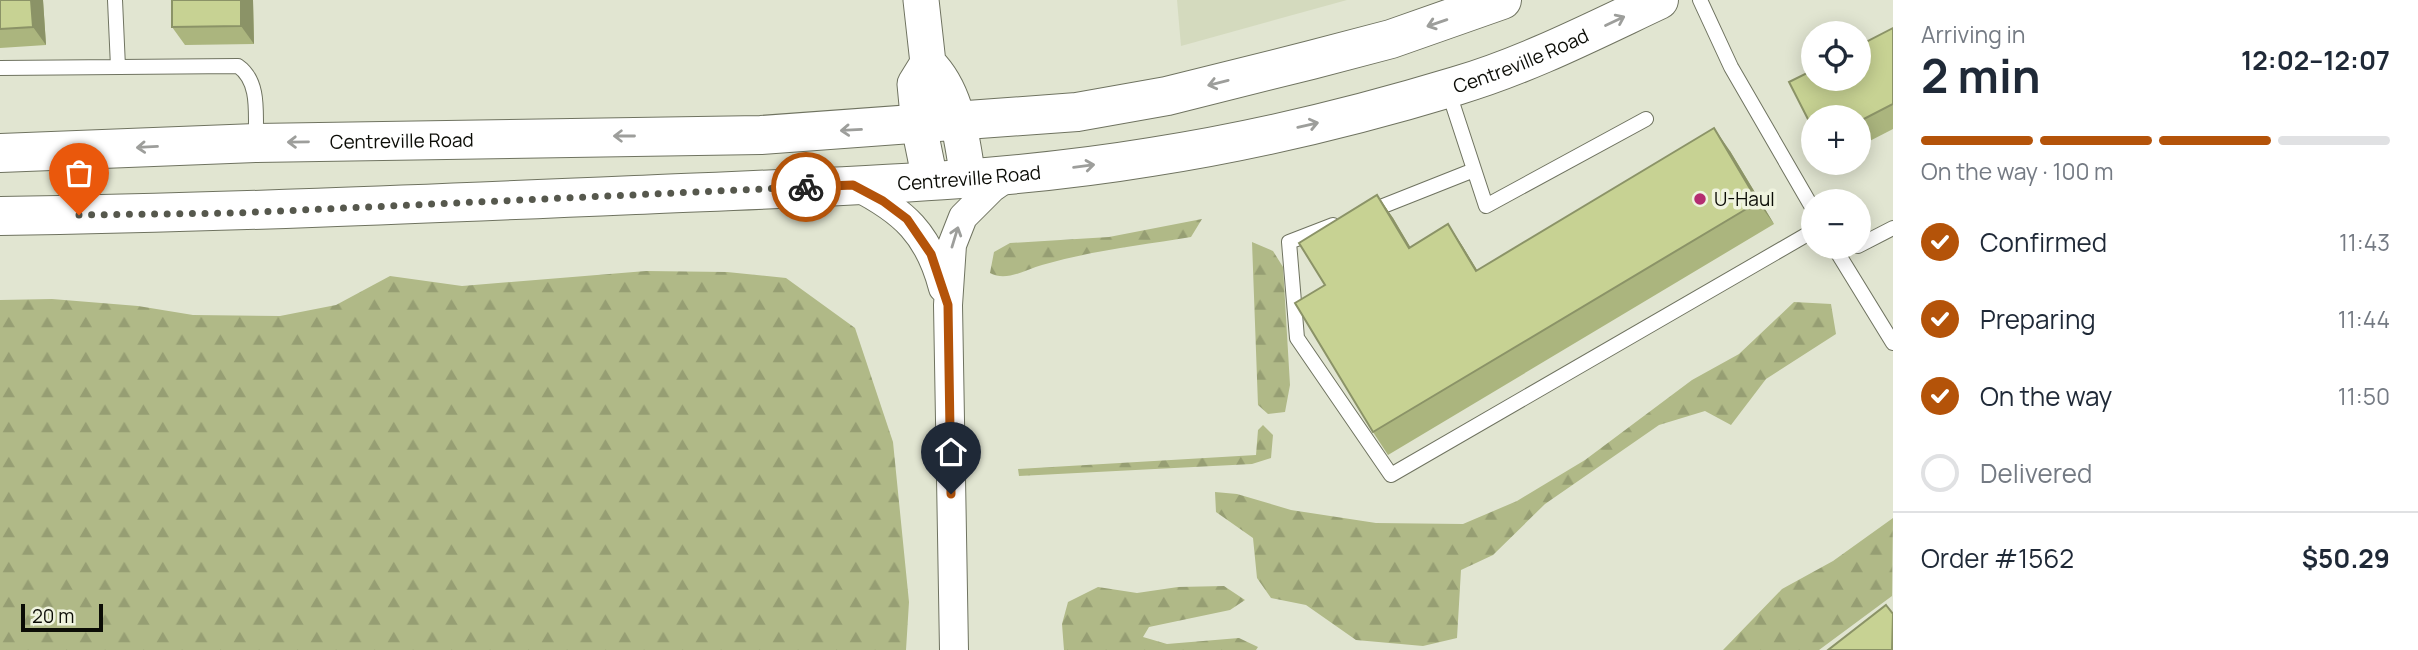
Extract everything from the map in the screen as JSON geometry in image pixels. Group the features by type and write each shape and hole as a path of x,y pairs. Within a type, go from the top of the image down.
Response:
{"highway":[{"name":"Centreville Road","path":"0,153 256,143 761,135 1077,112 1167,96 1391,39 1502,0"},
{"name":"Centreville Road","path":"0,216 236,213 853,185 1013,174 1149,158 1240,140 1447,88 1553,50 1659,0"}],"street":[{"path":"921,0 928,63 915,84 919,125 930,180"},
{"path":"928,63 943,78 959,122 968,177"},
{"path":"954,650 948,305 952,245 958,226 974,204 1013,174"},
{"path":"853,185 891,205 912,225 931,254 948,305"}],"lane":[{"path":"115,0 118,67"},
{"path":"1700,0 1731,67 1801,189"},
{"path":"0,68 238,66 247,72 253,84 256,143"},
{"path":"1447,88 1486,206 1646,119"},
{"path":"1474,170 1289,242 1297,338 1391,475 1801,238"},
{"path":"1871,239 1893,228"},
{"path":"1842,259 1893,343"}],"shaded area":[{"path":"1177,0 1347,0 1181,46"}],"green space":[{"path":"1202,219 1191,237 1079,256 1009,276 990,273 994,252 1010,243 1109,237"},
{"path":"1252,242 1273,251 1283,267 1290,385 1285,412 1268,414 1258,405"},
{"path":"646,271 727,272 786,278 855,328 893,442 909,602 906,650 0,650 0,300 52,299 138,306 193,315 280,316 336,305 390,276 462,286"},
{"path":"1794,302 1831,304 1836,334 1766,379 1731,425 1705,411 1659,425 1545,504 1493,555 1461,570 1457,638 1423,646 1356,640 1306,605 1271,598 1257,578 1253,538 1216,512 1215,492 1237,494 1291,510 1376,523 1463,524 1517,501 1585,460 1692,380 1739,354"},
{"path":"1263,425 1273,435 1271,458 1252,464 1019,476 1018,469 1256,455 1258,430"},
{"path":"1893,518 1892,596 1819,650 1723,650 1782,589 1833,561"},
{"path":"1224,586 1245,600 1230,610 1149,627 1143,637 1167,644 1239,638 1258,647 1256,650 1064,650 1062,624 1068,602 1098,587 1137,593 1178,587"}],"building":[{"path":"0,0 31,0 33,27 0,29"},
{"path":"172,0 241,0 241,26 172,27"},
{"path":"1893,28 1893,104 1871,115 1871,105 1801,106 1789,82 1801,76 1801,91 1871,91 1871,39"},
{"path":"1714,128 1758,202 1373,432 1295,303 1325,285 1299,243 1377,195 1409,248 1448,224 1476,271"},
{"path":"1886,605 1893,614 1892,650 1828,650"}],"way so far":[{"path":"79,215 236,213 806,187"}],"place":[{"name":"U-Haul","path":"1700,199"}],"route":[{"path":"806,187 853,185 891,205 907,219 931,254 948,305 951,494"}]}
